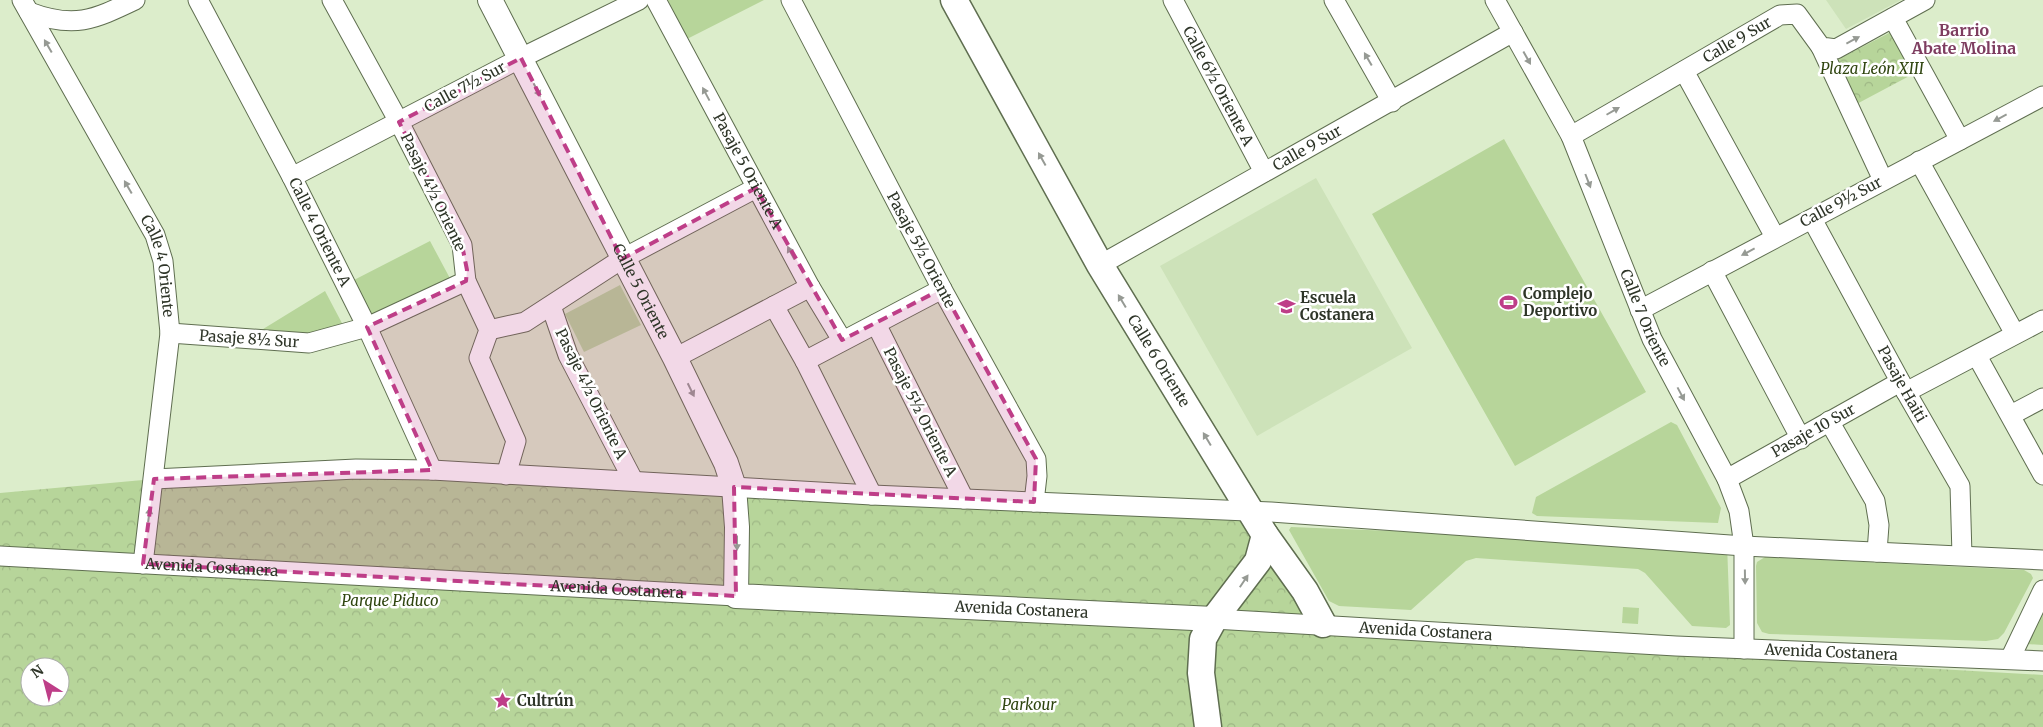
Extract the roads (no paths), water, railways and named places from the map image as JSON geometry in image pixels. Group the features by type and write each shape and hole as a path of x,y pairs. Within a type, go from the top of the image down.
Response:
{"main road":[{"name":"Calle 6 Oriente","path":"954,0 1100,265 1265,535 1304,591 1324,624"},
{"path":"1208,727 1201,673 1202,639 1214,619 1258,561 1265,535"}],"street":[{"path":"25,6 54,21 78,22 114,10 135,0"},
{"name":"Calle 4 Oriente A","path":"198,0 292,177 366,327 432,470"},
{"name":"Pasaje 4½ Oriente","path":"332,0 399,122 462,245 466,280 489,330"},
{"name":"Calle 5 Oriente","path":"490,0 716,440 734,487 737,527 736,596"},
{"name":"Calle 7½ Sur","path":"292,177 521,58 640,0"},
{"name":"Pasaje 5 Oriente A","path":"656,0 810,287 842,340"},
{"name":"Pasaje 5½ Oriente","path":"791,0 942,289 1036,458 1037,476 1034,502"},
{"name":"Calle 6½ Oriente A","path":"1173,0 1264,172"},
{"path":"1334,0 1392,102"},
{"name":"Calle 7 Oriente","path":"1495,0 1571,136 1652,339 1727,478 1738,510 1744,546 1744,649"},
{"path":"1822,47 1836,49 1925,0"},
{"name":"Calle 4 Oriente","path":"25,6 155,235 163,261 170,333 143,564"},
{"name":"Calle 9 Sur","path":"1571,136 1780,15 1797,14 1822,47"},
{"path":"1893,18 1960,140"},
{"name":"Calle 9 Sur","path":"1100,265 1392,102 1513,32"},
{"path":"1822,47 1883,180"},
{"path":"1684,71 1775,237"},
{"name":"Calle 9½ Sur","path":"1640,310 2043,96"},
{"path":"1919,161 2016,334"},
{"path":"506,474 516,441 479,358 489,330 525,322 622,258 756,188"},
{"name":"Pasaje Haiti","path":"1812,219 1903,387 1960,486 1962,555"},
{"path":"1712,271 1801,439"},
{"name":"Pasaje 8½ Sur","path":"170,333 309,343 366,327 466,280"},
{"path":"675,358 810,287"},
{"path":"805,361 942,289"},
{"name":"Pasaje 4½ Oriente A","path":"551,306 568,355 632,480"},
{"path":"774,306 805,361 872,495"},
{"name":"Pasaje 10 Sur","path":"1727,478 1801,439 1829,421 1977,356 2043,320"},
{"name":"Pasaje 5½ Oriente A","path":"876,324 964,499"},
{"path":"1977,356 2043,475"},
{"path":"2011,415 2043,398"},
{"path":"1829,421 1875,501 1879,525 1877,552"},
{"path":"154,479 356,469 432,470 872,495 1251,512 1744,546 2043,560"},
{"name":"Avenida Costanera","path":"0,556 596,586 736,596 1324,624 1744,649 2043,661"},
{"path":"2010,659 2043,590"}],"place":[{"name":"Complejo Deportivo","path":"1509,303"},
{"name":"Escuela Costanera","path":"1286,307"},
{"name":"Cultrún","path":"503,701"}],"district":[{"name":"Barrio Abate Molina","path":"1964,39"}],"park label":[{"name":"Plaza León XIII","path":"1872,69"},
{"name":"Parque Piduco","path":"390,601"},
{"name":"Parkour","path":"1029,705"}]}
